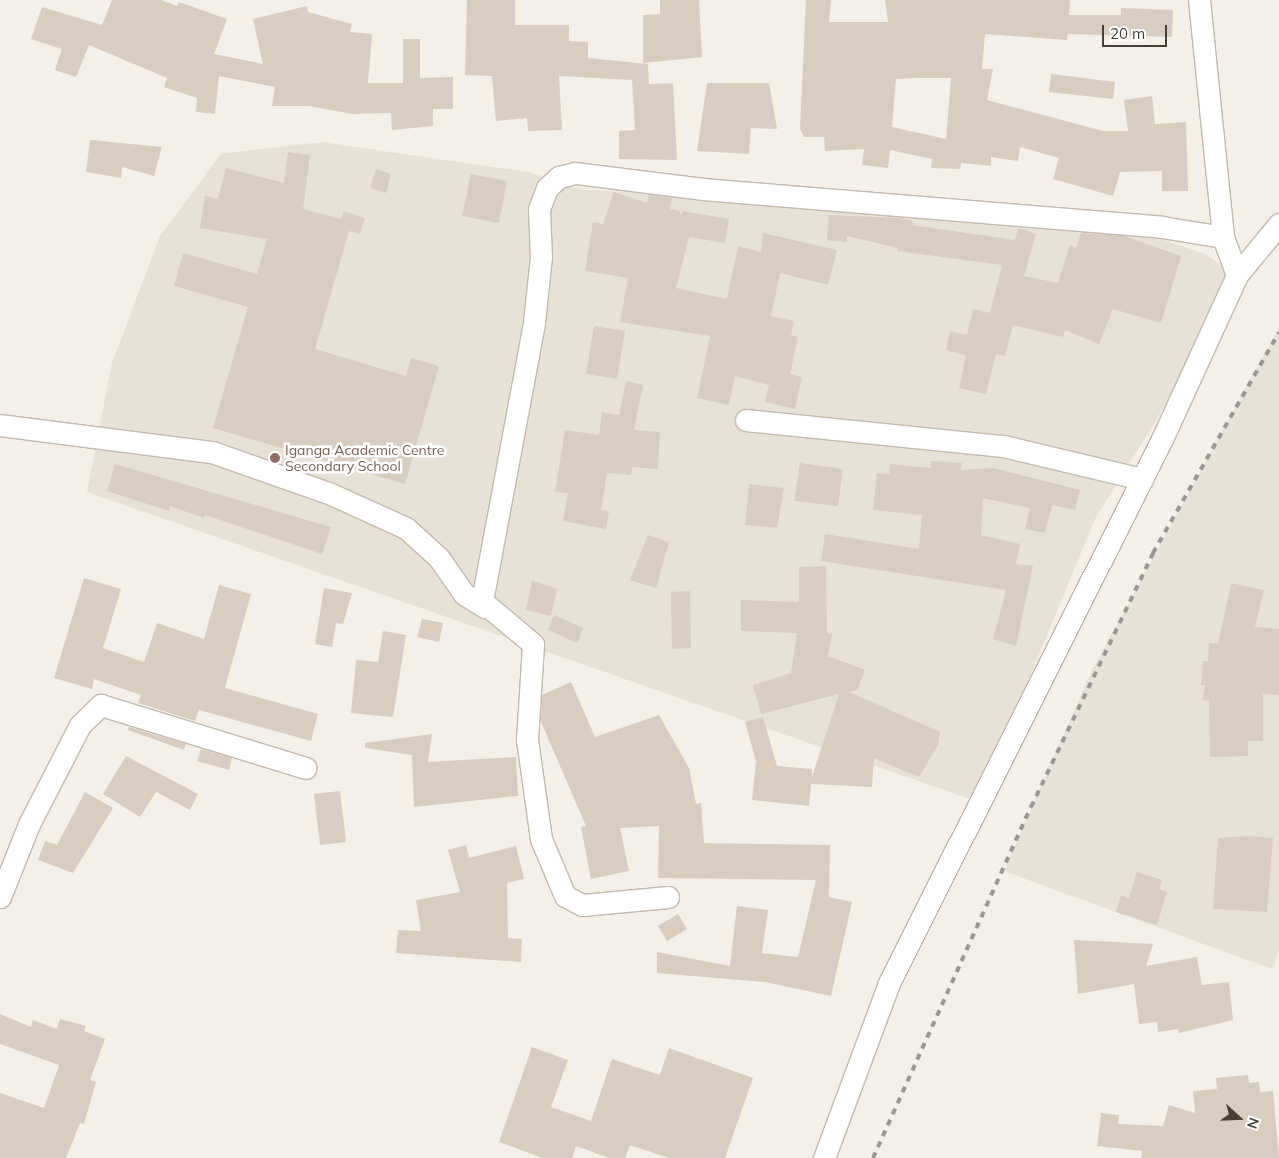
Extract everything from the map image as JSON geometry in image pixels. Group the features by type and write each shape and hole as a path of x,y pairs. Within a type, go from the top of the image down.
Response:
{"street":[{"path":"1200,0 1223,237 1237,275"},
{"path":"485,607 482,600 534,322 541,258 539,209 547,188 559,177 575,173 703,189 1162,227 1223,237"},
{"path":"824,1158 889,983 1142,479 1237,275 1277,233"},
{"path":"746,420 1003,446 1142,479"},
{"path":"0,425 212,452 332,494 406,528 439,558 464,594 528,636 533,644 527,740 541,839 565,896 582,905 668,896"},
{"path":"0,897 29,824 80,725 101,705 306,768"}],"shaded area":[{"path":"322,142 528,172 584,190 730,194 1152,236 1205,254 1230,271 1180,381 1095,519 1026,686 970,799 87,492 112,363 160,236 221,154"},
{"path":"1279,328 1279,950 1272,969 1004,871 1092,670"}],"building":[{"path":"112,0 161,0 177,6 179,2 227,19 214,54 263,64 253,19 307,6 308,12 352,24 350,32 372,34 368,83 403,83 403,39 420,39 420,78 453,77 453,109 433,109 433,126 392,130 391,113 352,114 309,106 272,106 275,87 219,76 215,114 196,112 197,98 164,87 167,78 89,45 76,77 55,70 62,49 31,39 42,7 102,25"},
{"path":"467,0 515,0 515,25 569,25 569,41 588,42 588,58 648,64 649,84 673,83 677,160 619,159 619,131 635,130 632,80 559,76 562,130 528,131 527,118 496,121 492,76 465,75"},
{"path":"660,0 699,0 702,57 643,63 643,15 660,14"},
{"path":"806,0 831,0 829,22 888,22 885,0 1070,0 1069,15 1121,15 1121,8 1173,10 1172,37 1068,34 1067,40 985,34 982,69 993,69 987,100 1103,131 1128,131 1124,100 1152,96 1155,124 1186,122 1188,191 1162,191 1162,171 1120,172 1113,196 1053,179 1059,158 1020,147 1018,161 991,157 991,166 961,163 960,169 931,168 932,159 890,150 888,168 862,165 864,149 825,151 824,137 804,137 800,129","holes":["951,78 946,139 892,127 896,79"]},
{"path":"1051,74 1115,82 1113,99 1049,92"},
{"path":"707,83 769,83 777,129 751,128 749,154 697,151"},
{"path":"90,140 162,147 154,176 122,167 121,178 86,172"},
{"path":"288,152 310,155 303,209 341,219 344,211 365,218 360,234 349,231 315,349 406,376 411,358 439,366 405,484 213,428 248,307 174,286 183,253 257,274 267,239 200,228 205,196 218,199 226,168 284,183"},
{"path":"376,169 391,174 386,193 370,188"},
{"path":"471,174 507,181 499,223 462,216"},
{"path":"614,192 647,203 649,195 672,198 670,209 680,211 680,216 683,211 729,219 725,243 689,237 676,288 727,299 738,246 761,252 763,233 837,250 828,285 780,273 771,316 794,321 791,335 798,337 790,374 802,377 795,409 765,402 769,385 735,376 729,405 697,398 710,336 620,322 628,278 585,271 593,222 603,224"},
{"path":"829,215 899,218 913,221 912,225 1015,240 1018,228 1036,234 1024,276 1058,283 1070,245 1076,248 1081,233 1124,236 1181,256 1161,323 1113,309 1099,344 1065,330 1063,337 1013,325 1005,356 996,354 986,394 959,388 966,355 946,350 950,331 967,335 973,309 990,313 1002,265 897,251 898,248 847,236 847,242 827,240"},
{"path":"594,326 625,331 617,379 586,374"},
{"path":"626,381 643,385 634,430 660,432 658,469 632,467 631,475 607,473 601,510 609,511 606,529 563,521 568,493 555,492 565,430 599,435 602,412 619,415"},
{"path":"931,461 962,463 961,470 993,468 1080,490 1075,510 1052,505 1045,533 1025,529 1030,508 983,498 981,535 1020,544 1016,564 1033,566 1016,646 993,639 1006,590 821,561 825,534 919,549 922,515 873,510 877,473 889,474 890,464 931,468"},
{"path":"800,463 843,469 838,506 794,501"},
{"path":"115,464 331,527 322,554 205,515 204,518 170,506 169,511 107,491"},
{"path":"749,484 784,488 777,528 745,525"},
{"path":"648,535 669,542 656,588 630,580"},
{"path":"826,566 827,633 832,634 828,656 865,670 857,690 849,692 940,732 938,745 919,777 874,758 872,787 811,784 809,806 752,800 756,761 745,722 763,717 777,766 812,769 812,777 839,694 761,714 753,685 791,673 797,633 741,631 741,600 799,602 799,567"},
{"path":"84,578 121,589 103,648 144,662 157,623 204,639 219,585 251,594 225,688 318,714 311,741 199,710 195,721 138,703 141,695 94,679 92,689 54,678"},
{"path":"532,580 557,589 551,616 526,610"},
{"path":"1231,583 1264,590 1255,627 1279,629 1279,695 1263,694 1263,741 1248,741 1248,756 1210,757 1209,701 1203,700 1205,685 1201,685 1203,661 1208,661 1209,643 1218,644"},
{"path":"324,588 352,593 343,624 336,623 332,647 315,644"},
{"path":"690,591 691,648 672,649 671,592"},
{"path":"554,615 583,628 577,643 548,630"},
{"path":"422,619 443,623 439,642 417,637"},
{"path":"383,631 406,635 393,717 351,713 356,660 378,662"},
{"path":"571,682 595,737 659,715 689,768 696,804 701,803 704,843 830,845 829,897 852,902 831,996 765,982 657,973 657,952 730,966 737,906 768,910 762,953 798,957 816,880 658,878 659,826 620,828 629,871 591,879 581,827 586,826 541,722 542,695"},
{"path":"129,727 186,744 184,750 128,730"},
{"path":"432,734 428,762 516,757 518,796 414,807 412,755 365,748 365,743"},
{"path":"201,749 232,758 229,770 197,761"},
{"path":"126,756 198,794 190,810 156,792 140,817 103,794"},
{"path":"340,791 346,842 320,845 314,794"},
{"path":"85,792 113,808 73,873 38,860 45,841 57,845"},
{"path":"1249,836 1273,838 1267,912 1213,909 1218,838"},
{"path":"466,845 469,858 516,846 524,879 507,883 508,938 522,939 521,962 396,953 398,930 421,931 416,900 460,892 448,850"},
{"path":"1137,872 1162,880 1159,889 1167,892 1157,925 1116,912 1121,895 1129,898"},
{"path":"678,914 687,929 667,941 658,926"},
{"path":"1074,940 1153,944 1146,966 1197,957 1202,985 1229,982 1233,1020 1179,1033 1178,1029 1158,1032 1157,1022 1139,1024 1134,984 1078,994"},
{"path":"0,1014 31,1027 33,1020 57,1029 60,1019 86,1026 84,1031 105,1039 90,1080 96,1082 84,1124 80,1123 66,1158 0,1158 0,1093 44,1108 59,1065 0,1044"},
{"path":"532,1047 568,1060 551,1107 591,1121 612,1059 660,1075 669,1048 753,1078 725,1158 669,1158 630,1145 625,1158 609,1158 576,1146 572,1158 543,1158 499,1142"},
{"path":"1248,1075 1249,1083 1259,1082 1260,1092 1273,1091 1279,1158 1141,1158 1142,1151 1097,1146 1101,1113 1119,1115 1118,1124 1163,1126 1169,1105 1195,1113 1193,1091 1217,1089 1216,1078"}],"railway":[{"path":"873,1158 1031,807 1153,553 1279,332"}],"place":[{"name":"Iganga Academic Centre Secondary School","path":"275,458"}]}
